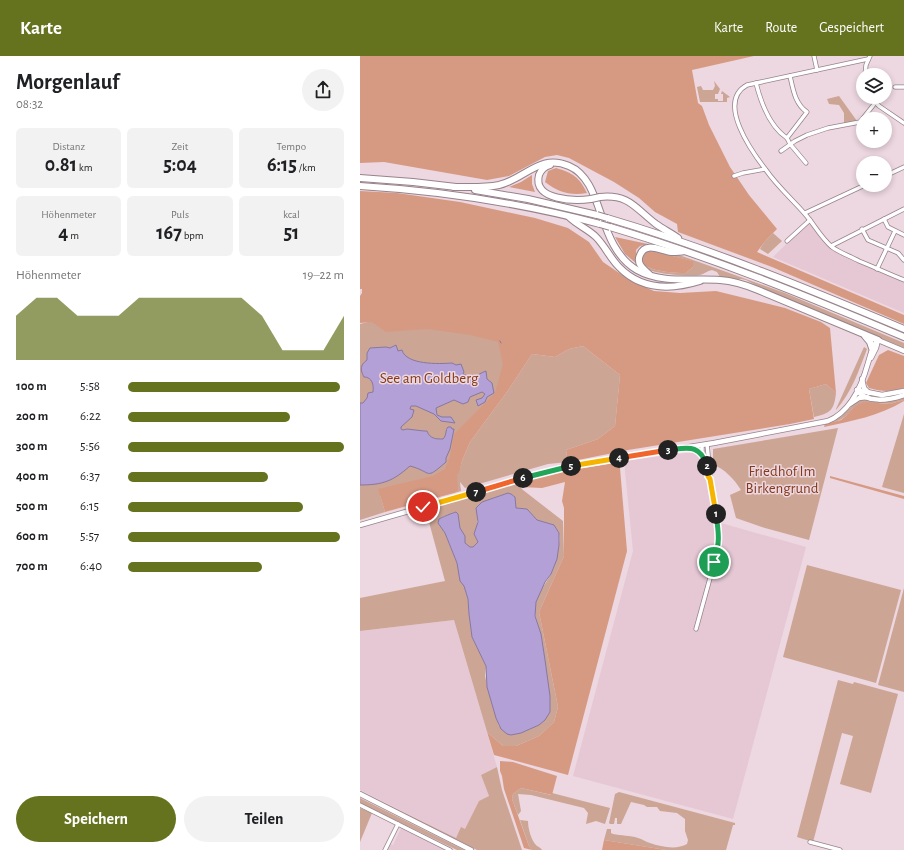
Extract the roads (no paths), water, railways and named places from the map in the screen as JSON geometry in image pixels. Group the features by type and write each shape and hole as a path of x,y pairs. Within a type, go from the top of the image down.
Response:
{"highway":[{"path":"454,187 499,185 513,180 540,165 553,162 565,164 580,172 589,184 607,232 618,253 633,268 651,276 669,279 727,280 748,286 878,340"},
{"path":"565,164 551,164 542,169 538,177 542,190 552,196 571,200 617,197 629,201 657,224 688,243"},
{"path":"360,178 454,187 528,199 597,215 688,243 766,272 904,329"},
{"path":"360,186 473,197 566,215 610,226 688,251 767,280 904,337"},
{"path":"566,215 590,231 619,267 637,280 651,285 669,287 685,286 709,279"},
{"path":"651,276 639,262 639,255 643,250 650,247 671,252 688,251"},
{"path":"862,334 874,348"}],"main road":[{"path":"849,404 862,379 878,340 904,351"},
{"path":"874,348 887,344"},
{"path":"862,379 865,390 869,396"},
{"path":"857,390 859,393 869,396 889,399 904,395"},
{"path":"360,525 563,467 688,448 823,422 836,417 849,404 859,398 888,395 904,391"},
{"path":"360,794 471,850"}],"street":[{"path":"814,56 817,70"},
{"path":"867,68 869,58 745,86 740,91 735,101 735,111 748,144 765,169 831,246 843,254 904,279"},
{"path":"787,138 807,112 796,99 790,76"},
{"path":"756,83 768,116 806,163"},
{"path":"895,87 904,87"},
{"path":"781,151 797,140 813,133 828,128 860,122 874,104"},
{"path":"876,104 904,123"},
{"path":"892,173 904,167"},
{"path":"734,176 765,169"},
{"path":"805,214 856,189"},
{"path":"831,246 904,209"},
{"path":"884,219 888,227 904,235"},
{"path":"787,241 810,220"},
{"path":"862,229 868,240 898,253 904,260"},
{"path":"877,269 895,231"},
{"path":"705,445 702,454 710,479"},
{"path":"696,629 720,536 705,445"},
{"path":"688,448 702,454"},
{"path":"360,805 450,850"},
{"path":"385,850 398,824"},
{"path":"810,842 840,850"}],"park label":[{"name":"See am Goldberg","path":"429,378"},
{"name":"Friedhof Im Birkengrund","path":"782,480"}]}
